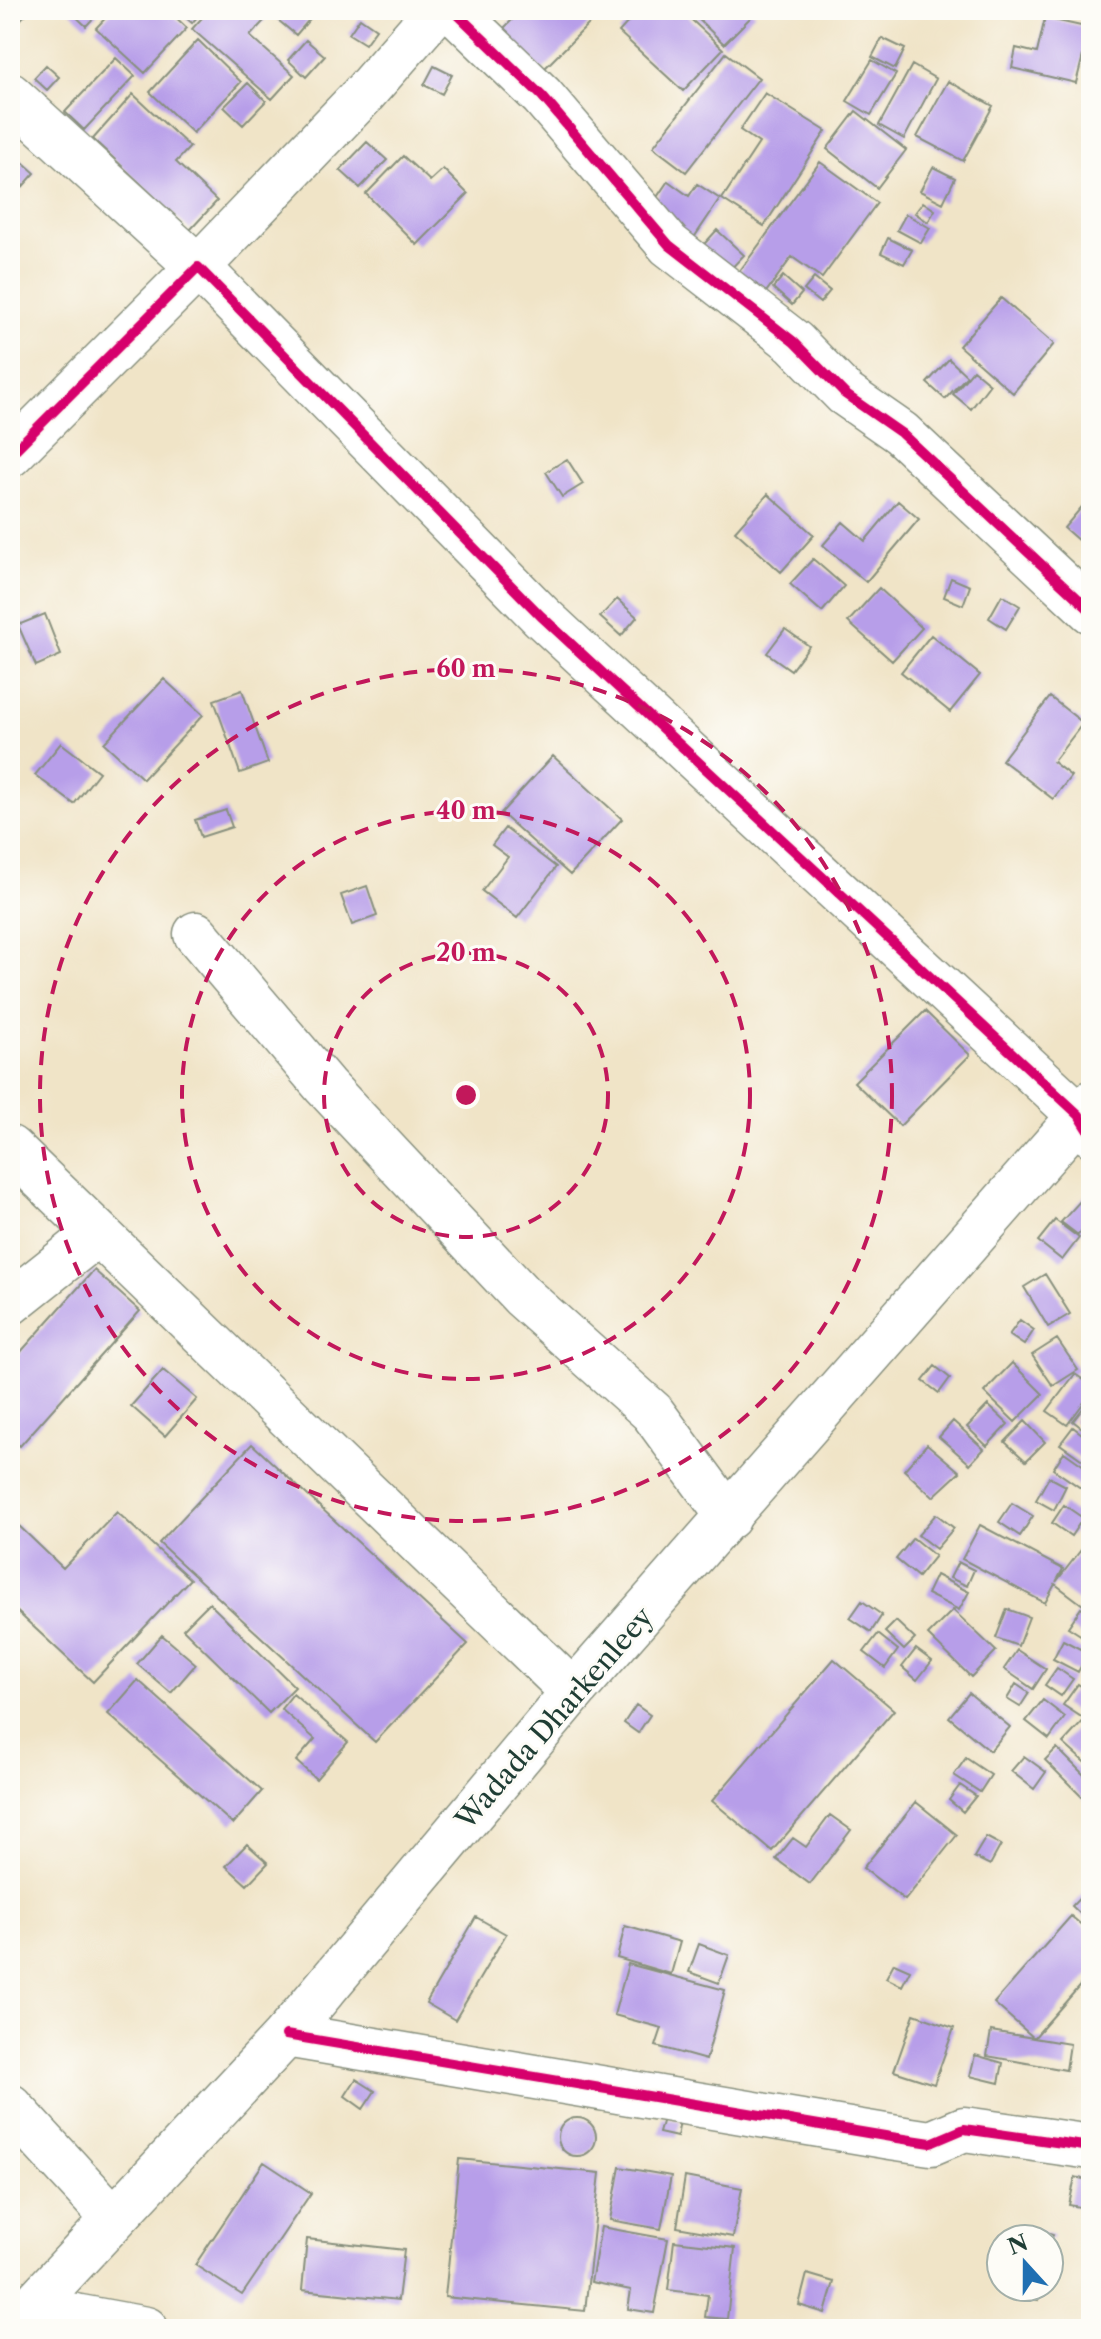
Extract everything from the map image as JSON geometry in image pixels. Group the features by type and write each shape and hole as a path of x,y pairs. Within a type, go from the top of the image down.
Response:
{"street":[{"path":"10,455 198,267 361,97 437,10"},
{"path":"453,10 542,96 669,245 794,342 845,394 901,433 1091,611"},
{"path":"10,95 198,267 541,616 1087,1117"},
{"path":"196,934 325,1086 522,1296 652,1412 729,1517"},
{"name":"Wadada Dharkenleey","path":"21,2318 112,2217 286,2035 573,1692 1087,1117"},
{"path":"10,1148 573,1692"},
{"path":"10,1303 97,1234"},
{"path":"286,2035 931,2143 964,2129 1091,2147"},
{"path":"10,2106 112,2217"},
{"path":"21,2318 146,2329"}],"building":[{"path":"10,10 28,12 12,28 10,27"},
{"path":"69,10 101,10 86,26"},
{"path":"113,10 168,10 187,28 145,73 96,28"},
{"path":"177,10 203,10 192,23"},
{"path":"209,10 274,10 250,36 294,75 272,99 192,29"},
{"path":"286,10 308,10 314,14 296,35 278,20"},
{"path":"522,10 603,10 542,71 501,31"},
{"path":"639,10 681,10 723,49 683,91 619,32"},
{"path":"689,10 751,10 755,13 724,44"},
{"path":"360,18 376,29 365,44 349,34"},
{"path":"1045,18 1090,28 1076,83 1012,68 1016,48 1037,53"},
{"path":"882,38 905,49 895,69 872,57"},
{"path":"198,40 241,82 193,133 150,92"},
{"path":"306,40 325,56 306,77 288,60"},
{"path":"726,53 759,78 686,172 653,147"},
{"path":"116,58 135,76 84,130 65,112"},
{"path":"872,60 896,74 871,115 847,101"},
{"path":"46,65 59,77 47,90 34,78"},
{"path":"912,65 936,79 904,139 879,125"},
{"path":"434,66 452,75 442,94 424,85"},
{"path":"948,81 993,106 963,161 917,137"},
{"path":"248,83 266,101 243,125 224,107"},
{"path":"765,93 826,131 764,226 722,199 759,143 740,130"},
{"path":"133,94 190,147 176,162 217,201 190,230 93,139"},
{"path":"856,111 906,150 877,188 827,149"},
{"path":"367,142 387,160 360,188 340,170"},
{"path":"16,156 35,173 10,201 10,162"},
{"path":"403,156 430,181 443,169 468,194 417,245 366,194"},
{"path":"820,162 877,203 822,278 792,257 766,292 739,272"},
{"path":"933,167 955,178 943,203 920,191"},
{"path":"668,181 689,196 697,184 720,199 693,239 649,209"},
{"path":"923,202 935,210 928,222 915,213"},
{"path":"906,214 930,228 921,243 897,230"},
{"path":"717,230 744,255 723,277 696,253"},
{"path":"888,238 912,250 904,264 881,253"},
{"path":"783,276 802,293 792,305 773,288"},
{"path":"814,278 830,291 820,303 804,290"},
{"path":"1001,298 1054,344 1013,393 959,346"},
{"path":"949,359 967,376 945,399 927,383"},
{"path":"973,370 990,384 971,409 953,394"},
{"path":"567,459 583,484 562,497 546,472"},
{"path":"768,494 814,535 781,572 735,531"},
{"path":"1091,496 1091,527 1079,541 1064,528"},
{"path":"898,501 919,519 866,582 823,545 843,522 865,541"},
{"path":"813,559 844,586 822,612 790,584"},
{"path":"951,578 970,586 963,605 944,597"},
{"path":"879,588 922,628 892,661 848,622"},
{"path":"1002,595 1020,606 1006,629 989,618"},
{"path":"617,599 637,617 621,636 600,617"},
{"path":"45,614 61,655 36,666 18,625"},
{"path":"785,629 809,646 791,670 767,653"},
{"path":"931,635 980,675 950,712 901,672"},
{"path":"164,679 203,715 143,779 104,743"},
{"path":"242,690 268,763 240,773 214,700"},
{"path":"1050,697 1083,723 1053,762 1071,776 1053,799 1002,760"},
{"path":"61,743 99,772 74,804 35,775"},
{"path":"553,756 622,819 570,875 501,813"},
{"path":"226,810 232,827 201,837 195,820"},
{"path":"505,828 556,867 517,918 482,891 508,857 492,845"},
{"path":"367,886 377,916 352,925 341,895"},
{"path":"925,1011 970,1055 900,1126 854,1082"},
{"path":"1091,1189 1091,1221 1078,1235 1061,1222"},
{"path":"1055,1220 1079,1238 1062,1260 1038,1241"},
{"path":"94,1270 140,1311 20,1446 10,1437 10,1364"},
{"path":"1045,1274 1070,1314 1048,1327 1024,1287"},
{"path":"1020,1320 1034,1330 1024,1345 1009,1335"},
{"path":"1057,1339 1078,1370 1053,1386 1032,1355"},
{"path":"1012,1363 1043,1394 1015,1422 984,1392"},
{"path":"935,1366 950,1378 939,1393 923,1381"},
{"path":"163,1370 197,1399 165,1436 131,1406"},
{"path":"1075,1374 1091,1385 1091,1393 1067,1425 1047,1411"},
{"path":"988,1405 1008,1424 987,1446 967,1427"},
{"path":"1084,1407 1091,1412 1091,1435 1073,1421"},
{"path":"953,1421 984,1449 970,1464 939,1437"},
{"path":"1025,1421 1045,1442 1026,1461 1005,1442"},
{"path":"1073,1427 1091,1441 1091,1466 1060,1444"},
{"path":"252,1444 468,1644 375,1742 159,1543"},
{"path":"927,1444 960,1472 933,1497 904,1470"},
{"path":"1064,1452 1091,1471 1091,1495 1053,1469"},
{"path":"1049,1477 1066,1486 1054,1510 1036,1500"},
{"path":"1012,1503 1033,1516 1020,1536 999,1522"},
{"path":"1064,1505 1083,1518 1071,1536 1052,1523"},
{"path":"117,1512 190,1579 93,1682 10,1605 10,1531 17,1524 63,1568"},
{"path":"936,1514 954,1528 936,1549 918,1535"},
{"path":"980,1525 1063,1569 1056,1582 1084,1546 1091,1551 1091,1611 1055,1584 1045,1603 962,1559"},
{"path":"913,1538 935,1556 918,1577 896,1559"},
{"path":"958,1562 974,1570 967,1586 950,1578"},
{"path":"936,1575 969,1592 959,1610 927,1594"},
{"path":"862,1601 882,1615 871,1632 850,1618"},
{"path":"209,1603 295,1687 269,1713 183,1629"},
{"path":"1081,1608 1091,1615 1091,1623 1082,1636 1068,1627"},
{"path":"1007,1609 1029,1617 1018,1646 996,1638"},
{"path":"953,1610 996,1651 971,1677 928,1635"},
{"path":"896,1621 915,1639 904,1650 885,1632"},
{"path":"878,1634 898,1650 885,1668 864,1652"},
{"path":"162,1635 196,1664 171,1693 137,1664"},
{"path":"1063,1640 1088,1653 1078,1672 1053,1659"},
{"path":"916,1649 932,1661 917,1680 902,1667"},
{"path":"1017,1650 1046,1669 1033,1689 1004,1669"},
{"path":"834,1659 894,1710 772,1851 712,1801"},
{"path":"1057,1668 1073,1679 1061,1696 1045,1685"},
{"path":"138,1680 262,1791 233,1824 108,1714"},
{"path":"1016,1684 1029,1693 1020,1707 1007,1699"},
{"path":"1078,1684 1091,1693 1091,1706 1083,1718 1063,1705"},
{"path":"969,1693 1010,1727 990,1751 949,1717"},
{"path":"293,1694 348,1742 316,1779 296,1761 315,1739 281,1709"},
{"path":"1043,1700 1065,1717 1049,1739 1026,1721"},
{"path":"636,1705 650,1715 638,1733 624,1723"},
{"path":"1087,1717 1091,1720 1091,1768 1063,1743"},
{"path":"1057,1748 1091,1782 1091,1806 1045,1760"},
{"path":"1024,1756 1046,1772 1034,1789 1011,1771"},
{"path":"966,1758 991,1775 980,1792 954,1775"},
{"path":"960,1785 976,1796 963,1812 949,1800"},
{"path":"916,1802 957,1835 905,1900 863,1868"},
{"path":"830,1815 851,1830 810,1884 776,1859 793,1838 806,1847"},
{"path":"986,1837 1001,1845 990,1865 974,1857"},
{"path":"247,1844 268,1863 247,1885 226,1866"},
{"path":"1091,1886 1091,1924 1072,1906"},
{"path":"1071,1916 1091,1933 1091,1973 1034,2038 994,2003"},
{"path":"476,1917 506,1934 455,2020 426,2003"},
{"path":"625,1926 680,1942 671,1974 617,1958"},
{"path":"699,1944 729,1955 719,1983 689,1972"},
{"path":"894,1963 910,1970 902,1986 886,1978"},
{"path":"628,1964 725,1990 706,2060 656,2046 662,2028 614,2015"},
{"path":"914,2014 954,2028 934,2084 894,2071"},
{"path":"991,2031 1070,2044 1066,2070 987,2056"},
{"path":"975,2055 1003,2063 999,2083 970,2076"},
{"path":"356,2079 375,2091 363,2109 345,2096"},
{"path":"577,2118 590,2124 596,2137 590,2150 577,2156 564,2150 558,2137 564,2124"},
{"path":"663,2118 680,2121 677,2137 659,2133"},
{"path":"459,2159 600,2173 585,2311 445,2297"},
{"path":"264,2162 311,2193 242,2295 195,2265"},
{"path":"620,2167 671,2176 661,2229 610,2220"},
{"path":"685,2177 742,2188 733,2237 677,2227"},
{"path":"1075,2177 1091,2181 1091,2209 1069,2205"},
{"path":"601,2227 668,2239 654,2313 628,2309 631,2290 591,2282"},
{"path":"307,2239 404,2250 398,2300 302,2290"},
{"path":"674,2241 735,2248 727,2319 705,2317 708,2295 668,2290"},
{"path":"807,2274 834,2282 825,2313 799,2305"}],"cycle path":[{"path":"453,10 542,96 669,245 794,342 845,394 901,433 1091,611"},
{"path":"10,455 198,267 541,616 1079,1115 1091,1134"},
{"path":"286,2035 931,2143 964,2129 1091,2147"}]}
